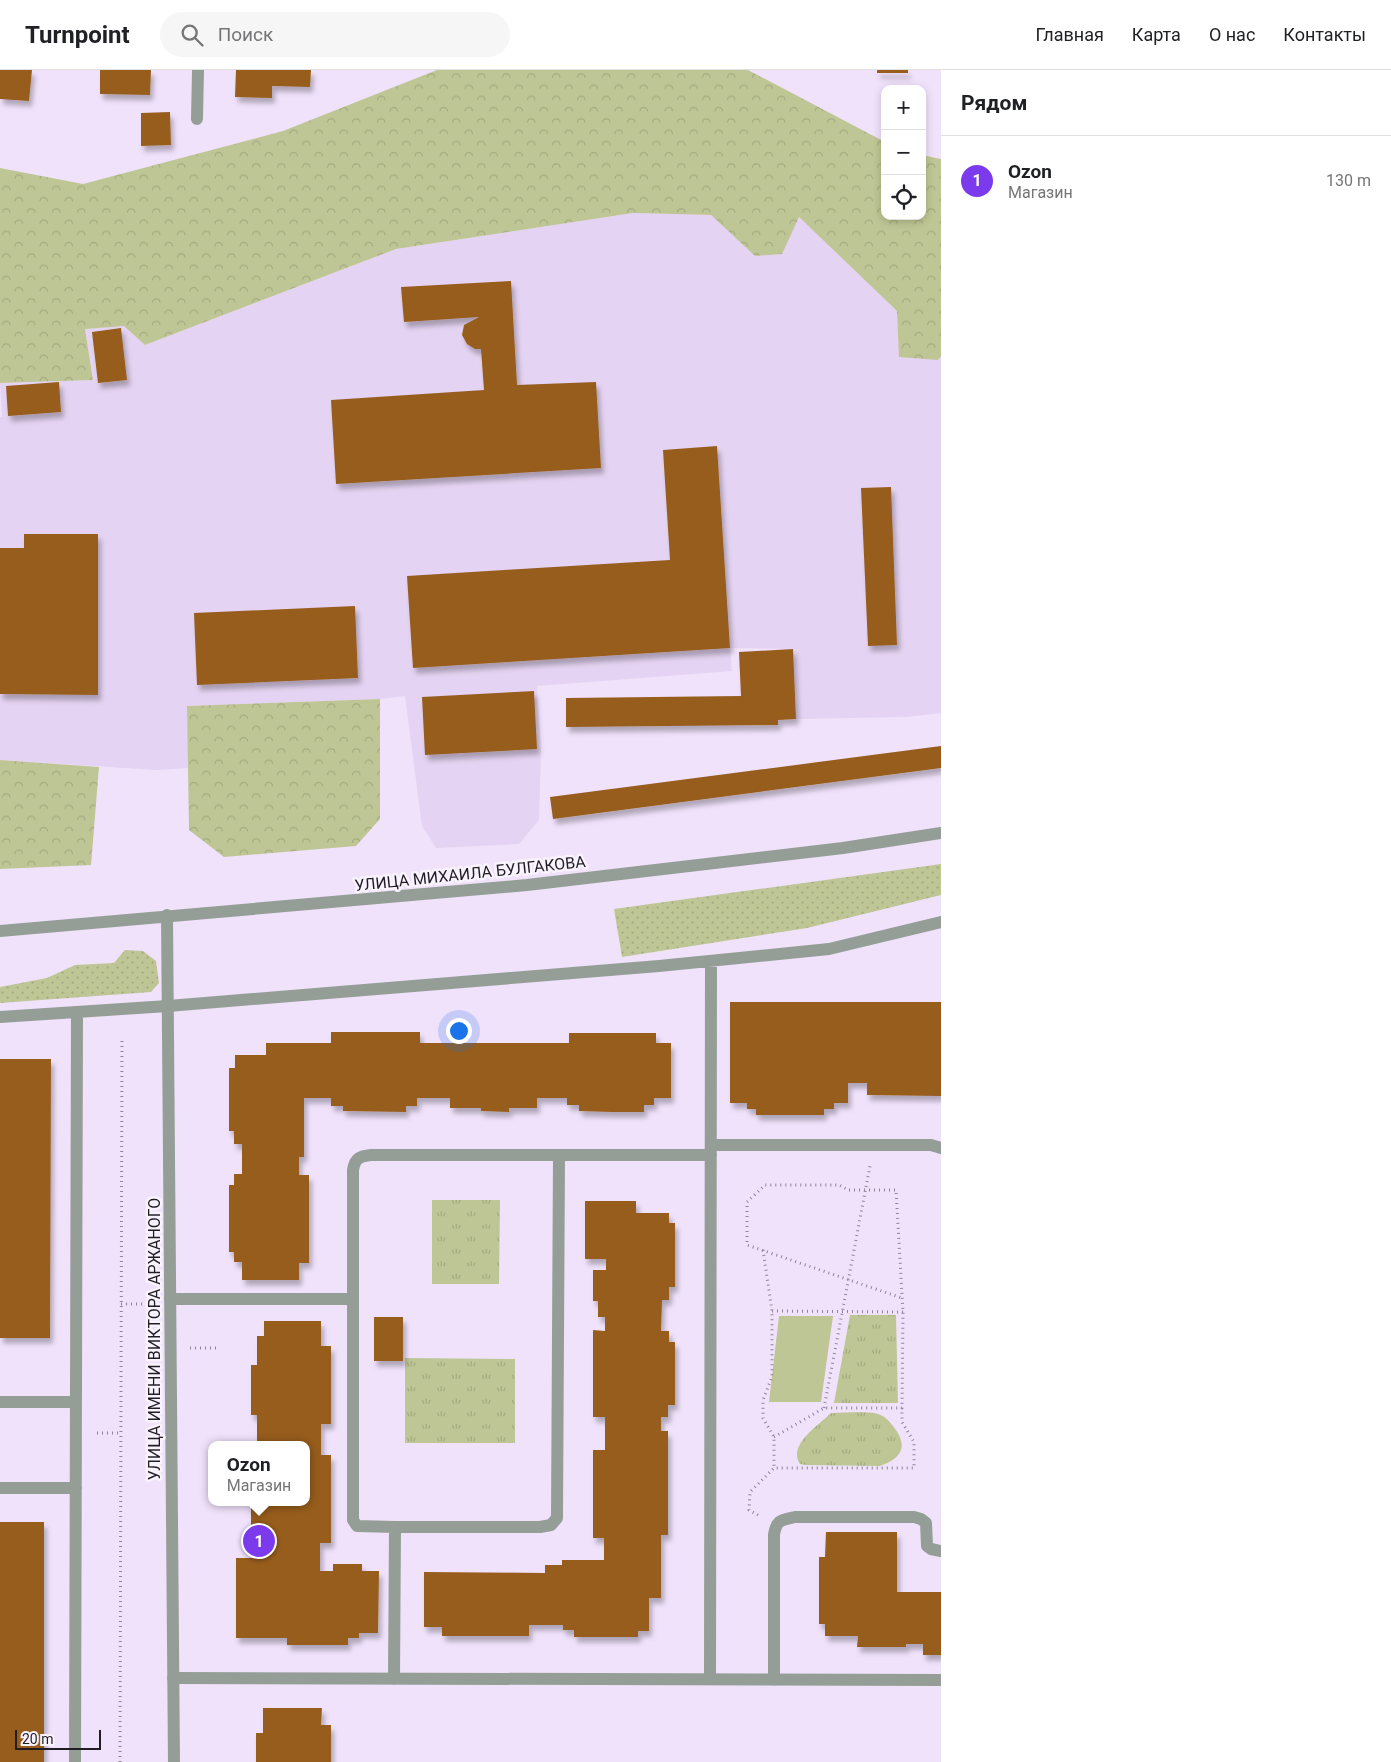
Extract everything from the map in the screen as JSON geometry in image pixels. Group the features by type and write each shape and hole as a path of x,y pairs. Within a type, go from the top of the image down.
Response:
{"street":[{"path":"197,119 198,70"},
{"name":"УЛИЦА МИХАИЛА БУЛГАКОВА","path":"0,931 527,885 834,849 941,834"},
{"name":"УЛИЦА ИМЕНИ ВИКТОРА АРЖАНОГО","path":"167,915 174,1762"},
{"path":"0,1017 168,1006 712,961 829,949 941,922"},
{"path":"710,1679 712,961"},
{"path":"75,1762 77,1012"},
{"path":"559,1155 557,1518 551,1525 540,1527 357,1526 352,1520 353,1170 354,1161 360,1156 559,1155 931,1145 941,1148"},
{"path":"170,1299 352,1300"},
{"path":"0,1402 76,1402"},
{"path":"0,1488 76,1488"},
{"path":"774,1680 774,1536 776,1526 782,1520 795,1517 914,1517 926,1523 927,1546 931,1550 941,1551"},
{"path":"394,1679 395,1527"},
{"path":"173,1678 941,1680"}],"path":[{"path":"120,1762 122,1037"},
{"path":"824,1408 870,1164"},
{"path":"774,1468 914,1468 914,1442 902,1422 903,1312 896,1190 848,1190 839,1185 765,1185 747,1202 747,1245 902,1298"},
{"path":"750,1500 750,1492 774,1468 774,1436 763,1418 763,1400 772,1377 772,1311 763,1250"},
{"path":"121,1304 154,1304"},
{"path":"772,1311 903,1312"},
{"path":"189,1348 219,1348"},
{"path":"774,1436 824,1408 902,1408"}],"shaded area":[{"path":"633,213 711,215 755,256 782,253 798,216 897,311 938,360 941,356 941,713 906,717 796,719 792,649 730,648 732,671 537,686 541,751 539,820 519,844 436,848 422,826 405,696 380,699 187,706 189,768 156,770 0,760 0,417 2,417 0,383 93,380 85,329 124,325 145,345 396,249"}],"green space":[{"path":"437,70 748,70 881,140 881,220 926,220 926,156 941,159 941,356 938,360 899,357 897,311 799,217 782,254 755,256 711,215 633,213 396,249 145,345 124,326 85,329 93,380 0,383 0,168 83,184 283,131"},
{"path":"380,699 380,819 356,846 224,857 189,830 187,706"},
{"path":"0,760 99,767 91,865 0,869"},
{"path":"941,864 941,895 807,928 622,957 614,909"},
{"path":"125,950 143,951 156,961 159,983 151,992 0,1003 0,987 47,978 75,965 114,963"},
{"path":"432,1200 500,1200 499,1284 432,1284"},
{"path":"850,1315 896,1315 898,1403 834,1403"},
{"path":"779,1316 833,1316 821,1402 769,1402"},
{"path":"405,1358 515,1359 515,1443 405,1443"},
{"path":"831,1413 868,1413 883,1416 898,1433 902,1445 901,1450 894,1459 880,1466 800,1464 797,1457 801,1443 812,1429"}],"building":[{"path":"0,70 32,70 29,101 0,99"},
{"path":"100,70 151,70 150,95 100,94"},
{"path":"236,70 311,70 310,87 272,86 272,98 235,97"},
{"path":"877,70 908,70 908,73 877,73"},
{"path":"170,112 171,145 141,146 141,113"},
{"path":"511,281 517,385 596,382 601,468 336,484 331,400 484,390 481,349 475,349 467,344 462,335 464,325 479,317 404,322 401,287"},
{"path":"121,328 127,380 98,383 92,332"},
{"path":"59,382 61,412 8,416 6,386"},
{"path":"717,446 730,648 413,668 407,576 670,560 663,450"},
{"path":"891,487 897,645 868,646 861,488"},
{"path":"24,534 98,534 98,695 0,694 0,548 24,548"},
{"path":"355,606 358,678 197,685 194,613"},
{"path":"793,649 796,719 778,720 778,725 566,727 566,698 741,696 739,652"},
{"path":"534,691 537,749 425,755 422,697"},
{"path":"941,746 941,768 553,819 550,797"},
{"path":"730,1002 941,1002 941,1096 867,1095 867,1083 848,1083 848,1103 834,1103 834,1109 824,1109 824,1115 756,1115 756,1109 747,1109 747,1103 730,1103"},
{"path":"331,1032 420,1032 420,1043 569,1043 569,1033 656,1033 656,1043 671,1043 671,1098 654,1098 654,1105 644,1105 644,1112 579,1111 579,1105 567,1105 567,1098 537,1098 537,1108 509,1108 509,1112 481,1111 481,1108 450,1108 450,1098 417,1098 417,1106 406,1106 406,1112 343,1111 343,1106 331,1106 331,1098 304,1098 304,1157 299,1157 299,1175 309,1175 309,1263 299,1263 299,1280 242,1280 242,1262 234,1262 234,1252 229,1252 229,1185 234,1185 234,1174 242,1174 242,1144 234,1144 234,1131 229,1131 229,1068 235,1068 235,1055 266,1055 266,1043 331,1043"},
{"path":"0,1059 51,1059 50,1338 0,1338"},
{"path":"585,1201 636,1201 636,1213 669,1213 669,1223 675,1223 675,1287 669,1287 669,1300 662,1300 661,1331 669,1331 669,1342 675,1342 675,1405 668,1405 668,1417 661,1417 661,1431 668,1431 668,1535 661,1535 661,1598 649,1598 649,1631 638,1631 638,1637 574,1637 574,1630 563,1630 563,1625 529,1625 529,1636 442,1636 442,1627 424,1627 424,1572 545,1573 545,1565 562,1565 562,1560 604,1560 604,1538 593,1538 593,1450 605,1450 605,1417 593,1417 593,1330 605,1331 605,1317 598,1317 598,1301 593,1301 593,1270 606,1270 606,1259 585,1259"},
{"path":"374,1317 403,1317 403,1361 374,1361"},
{"path":"264,1321 321,1321 321,1346 331,1346 331,1424 321,1424 321,1455 331,1455 331,1543 320,1543 320,1571 333,1571 333,1564 362,1564 362,1571 379,1571 378,1633 359,1633 359,1638 348,1638 348,1645 287,1645 287,1638 236,1638 236,1558 263,1558 263,1547 257,1547 257,1532 251,1532 251,1506 310,1506 310,1441 257,1441 257,1415 251,1415 251,1365 257,1365 257,1336 264,1336"},
{"path":"0,1522 44,1522 44,1762 0,1762"},
{"path":"826,1532 897,1532 897,1592 941,1592 941,1655 923,1655 923,1644 906,1644 906,1647 857,1647 858,1636 825,1636 825,1624 819,1624 819,1557 825,1557"},
{"path":"263,1708 322,1708 321,1725 331,1725 331,1762 256,1762 256,1733 263,1733"}],"place":[{"name":"Ozon","path":"259,1541"}]}
